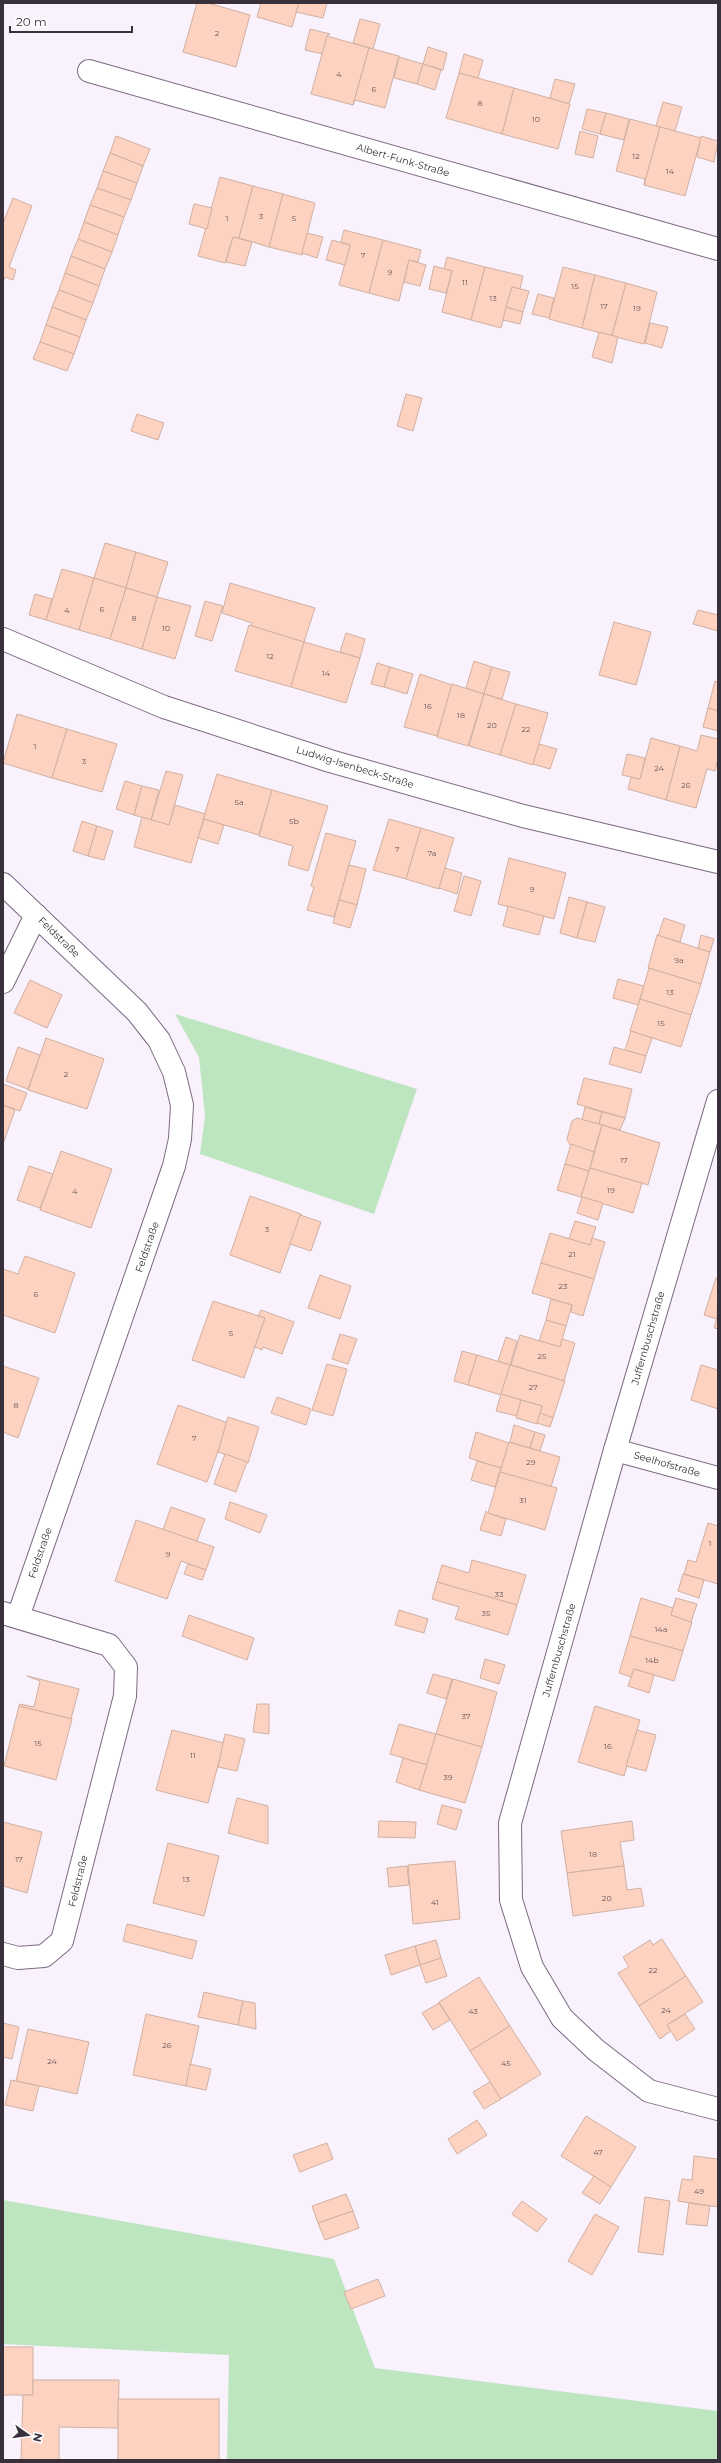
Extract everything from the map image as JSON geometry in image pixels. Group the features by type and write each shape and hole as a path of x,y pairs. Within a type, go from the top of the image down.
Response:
{"street":[{"name":"Albert-Funk-Straße","path":"89,72 718,249"},
{"name":"Ludwig-Isenbeck-Straße","path":"3,639 164,707 330,760 523,816 718,862"},
{"name":"Feldstraße","path":"3,884 137,1012 154,1034 174,1072 182,1105 180,1140 174,1166 11,1615 110,1645 126,1667 125,1696 62,1941 44,1956 18,1958 3,1954"},
{"name":"Feldstraße","path":"3,982 36,915"},
{"name":"Juffernbuschstraße","path":"718,1101 615,1450 510,1823 511,1900 532,1967 562,2018 596,2050 649,2091 718,2109"},
{"name":"Seelhofstraße","path":"615,1450 718,1478"}],"green space":[{"path":"175,1014 417,1089 374,1214 200,1154 205,1116 199,1057"},
{"path":"3,2200 334,2259 375,2368 718,2411 718,2460 227,2460 229,2355 3,2344"}],"building":[{"path":"197,3 208,3 250,15 236,67 183,52"},
{"path":"261,3 299,3 292,27 257,17"},
{"path":"299,3 327,3 323,18 296,12"},
{"path":"360,19 380,24 373,49 353,43"},
{"path":"310,29 330,34 327,36 323,54 305,50"},
{"path":"327,36 369,48 353,105 311,94"},
{"path":"428,47 447,53 443,70 423,64"},
{"path":"369,48 399,56 385,108 355,100 353,105"},
{"path":"464,54 483,60 478,78 459,73"},
{"path":"399,57 423,64 417,84 394,78"},
{"path":"423,64 441,70 435,90 417,84"},
{"path":"459,73 514,88 502,134 446,118"},
{"path":"555,79 575,84 569,104 550,98"},
{"path":"514,88 570,104 558,149 502,134"},
{"path":"663,102 682,107 675,131 656,126"},
{"path":"587,109 606,113 600,134 582,129"},
{"path":"606,113 629,119 624,140 600,134"},
{"path":"630,119 660,127 644,185 645,179 616,171"},
{"path":"660,127 701,138 685,196 644,185"},
{"path":"580,131 598,136 593,158 575,154"},
{"path":"116,136 150,149 143,166 110,153"},
{"path":"701,136 718,141 714,162 697,157"},
{"path":"110,153 143,166 137,183 103,171"},
{"path":"103,171 137,183 131,200 97,188"},
{"path":"220,177 253,186 239,238 233,237 225,263 198,256"},
{"path":"253,186 283,194 269,247 239,238"},
{"path":"97,188 131,200 124,217 90,205"},
{"path":"283,194 315,203 302,255 269,247"},
{"path":"13,198 32,206 9,267 16,270 13,280 5,277 3,282 3,223"},
{"path":"194,204 212,208 207,229 189,224"},
{"path":"90,205 124,217 118,235 84,222"},
{"path":"84,222 118,235 112,252 78,239"},
{"path":"344,230 383,240 369,293 339,285 350,245 341,242"},
{"path":"307,233 323,237 317,258 302,253"},
{"path":"233,237 252,242 245,266 226,262"},
{"path":"78,239 112,252 105,269 71,256"},
{"path":"332,240 350,245 345,265 326,260"},
{"path":"383,240 421,250 418,262 409,260 399,301 369,293"},
{"path":"71,256 105,269 99,286 65,273"},
{"path":"447,257 485,267 471,320 442,312 452,271 444,269"},
{"path":"409,260 426,265 420,286 404,282"},
{"path":"434,266 452,271 446,293 429,289"},
{"path":"485,267 523,276 520,289 512,287 501,328 471,320"},
{"path":"563,267 595,275 582,328 549,319"},
{"path":"65,273 99,286 93,303 59,290"},
{"path":"595,275 626,283 612,336 582,328"},
{"path":"626,283 657,292 644,344 612,336"},
{"path":"512,287 529,291 523,312 506,307"},
{"path":"59,290 93,303 86,320 52,307"},
{"path":"538,294 554,298 549,318 532,314"},
{"path":"52,307 86,320 80,337 46,325"},
{"path":"506,307 523,312 520,324 503,320"},
{"path":"650,323 668,327 662,348 645,343"},
{"path":"46,325 80,337 74,354 40,342"},
{"path":"599,332 618,337 612,363 592,357"},
{"path":"40,342 74,354 67,371 33,359"},
{"path":"406,394 422,398 413,431 397,426"},
{"path":"137,414 164,423 158,440 131,431"},
{"path":"105,543 136,552 126,588 94,578"},
{"path":"136,552 168,562 157,597 126,588"},
{"path":"62,569 94,578 79,630 46,620"},
{"path":"94,578 126,588 110,639 79,630"},
{"path":"230,583 315,608 304,642 251,626 252,623 222,613"},
{"path":"126,588 157,597 142,649 110,639"},
{"path":"35,594 52,599 46,620 29,615"},
{"path":"157,597 191,606 175,659 142,649"},
{"path":"205,601 223,606 212,641 195,636"},
{"path":"698,610 718,615 718,631 693,624"},
{"path":"614,622 651,632 636,685 599,675"},
{"path":"249,625 304,642 291,687 235,671"},
{"path":"346,633 365,639 360,658 340,652"},
{"path":"304,642 360,658 346,703 291,687"},
{"path":"474,661 492,667 484,694 466,688"},
{"path":"377,663 390,667 384,687 371,684"},
{"path":"390,667 413,674 407,694 384,687"},
{"path":"492,667 510,672 502,699 484,694"},
{"path":"420,674 452,685 437,736 404,727"},
{"path":"715,681 718,682 718,711 708,708"},
{"path":"452,684 484,694 468,746 437,737"},
{"path":"484,694 516,704 500,755 469,746"},
{"path":"516,704 548,713 533,765 500,755"},
{"path":"708,708 718,711 718,731 703,727"},
{"path":"17,714 67,729 52,778 3,763"},
{"path":"67,729 117,744 102,792 52,778"},
{"path":"701,735 718,739 718,758 715,771 707,769 696,808 666,800 680,746 697,751"},
{"path":"651,738 680,746 666,800 628,789 631,777 640,779"},
{"path":"539,744 557,749 550,769 533,764"},
{"path":"627,754 645,758 640,779 622,775"},
{"path":"166,771 183,775 169,825 151,820"},
{"path":"217,774 272,790 259,835 203,819"},
{"path":"125,781 142,786 134,815 116,809"},
{"path":"142,786 159,790 151,820 134,815"},
{"path":"272,790 328,806 308,871 288,865 293,846 259,836"},
{"path":"175,805 205,814 191,863 134,847 142,817 169,825"},
{"path":"204,819 224,825 218,844 198,838"},
{"path":"389,819 421,828 406,879 373,870"},
{"path":"82,821 97,826 88,856 73,851"},
{"path":"97,826 113,831 104,860 88,856"},
{"path":"421,828 454,838 439,889 406,879"},
{"path":"326,833 356,841 334,917 307,910 314,887 311,886"},
{"path":"509,858 566,873 554,919 498,904"},
{"path":"349,865 366,869 357,905 339,900"},
{"path":"445,868 462,873 457,894 439,888"},
{"path":"464,876 481,881 471,916 454,911"},
{"path":"569,897 587,902 577,938 560,933"},
{"path":"339,900 357,905 350,928 333,923"},
{"path":"587,902 605,907 595,942 577,938"},
{"path":"508,906 544,916 539,935 503,926"},
{"path":"664,918 685,925 680,942 658,936"},
{"path":"657,935 710,952 701,984 648,968"},
{"path":"701,935 714,939 710,952 698,948"},
{"path":"649,968 701,984 691,1015 640,999"},
{"path":"618,979 644,986 638,1005 613,998"},
{"path":"30,980 62,995 47,1028 14,1013"},
{"path":"640,999 691,1015 681,1047 630,1031"},
{"path":"631,1031 652,1038 646,1056 625,1050"},
{"path":"46,1038 104,1059 87,1109 28,1090"},
{"path":"18,1047 40,1055 28,1089 6,1081"},
{"path":"614,1047 646,1056 641,1073 609,1064"},
{"path":"584,1078 632,1089 625,1118 577,1104"},
{"path":"3,1084 27,1093 20,1111 3,1105"},
{"path":"3,1105 15,1110 3,1144"},
{"path":"585,1107 602,1112 599,1124 582,1120"},
{"path":"602,1112 625,1118 620,1130 599,1124"},
{"path":"577,1118 602,1125 594,1152 570,1145 567,1139 572,1121"},
{"path":"602,1125 660,1143 648,1185 590,1168"},
{"path":"571,1144 594,1152 589,1171 565,1164"},
{"path":"61,1151 112,1169 91,1228 40,1210"},
{"path":"565,1164 589,1171 581,1197 557,1190"},
{"path":"29,1166 53,1174 40,1208 17,1200"},
{"path":"590,1168 642,1183 633,1213 581,1197"},
{"path":"250,1196 301,1214 280,1273 230,1255"},
{"path":"582,1197 603,1203 598,1220 577,1213"},
{"path":"300,1215 321,1222 311,1251 290,1244"},
{"path":"575,1221 596,1227 590,1245 569,1239"},
{"path":"550,1233 590,1245 592,1238 605,1242 594,1279 541,1263"},
{"path":"25,1256 75,1273 55,1333 3,1315 3,1269 18,1274"},
{"path":"541,1263 594,1279 583,1316 571,1312 572,1305 532,1293"},
{"path":"320,1275 351,1286 340,1319 308,1308"},
{"path":"716,1278 718,1279 717,1319 704,1315"},
{"path":"551,1299 572,1305 566,1326 546,1320"},
{"path":"213,1301 265,1318 244,1378 192,1360"},
{"path":"261,1310 294,1322 282,1354 263,1347 262,1350 255,1347 265,1318 258,1316"},
{"path":"718,1314 718,1329 714,1328"},
{"path":"546,1320 566,1326 560,1347 539,1341"},
{"path":"340,1334 357,1339 348,1364 332,1359"},
{"path":"520,1335 560,1347 562,1339 575,1343 564,1381 511,1365"},
{"path":"506,1337 517,1341 510,1365 498,1361"},
{"path":"462,1351 477,1355 468,1385 454,1381"},
{"path":"477,1355 510,1365 501,1395 468,1385"},
{"path":"327,1364 347,1369 333,1416 312,1410"},
{"path":"510,1365 565,1381 553,1418 540,1413 542,1406 501,1394"},
{"path":"701,1365 718,1370 718,1409 691,1400"},
{"path":"3,1366 39,1378 18,1438 3,1432"},
{"path":"501,1394 521,1400 517,1416 496,1411"},
{"path":"277,1397 311,1409 306,1425 271,1413"},
{"path":"521,1400 542,1406 537,1424 516,1418"},
{"path":"178,1405 228,1423 207,1482 157,1464"},
{"path":"540,1413 553,1418 550,1427 537,1423"},
{"path":"228,1417 259,1427 248,1463 218,1452"},
{"path":"514,1425 535,1432 530,1448 510,1442"},
{"path":"476,1432 509,1443 501,1468 469,1458"},
{"path":"535,1432 545,1435 540,1451 530,1448"},
{"path":"509,1442 560,1457 551,1487 500,1472"},
{"path":"225,1454 247,1462 236,1492 214,1484"},
{"path":"477,1461 501,1468 495,1487 471,1480"},
{"path":"500,1472 557,1488 545,1530 488,1513"},
{"path":"230,1502 267,1515 260,1533 225,1519"},
{"path":"171,1507 205,1519 197,1541 163,1530"},
{"path":"486,1511 506,1519 501,1536 480,1530"},
{"path":"136,1520 214,1547 206,1570 181,1561 167,1599 115,1581"},
{"path":"708,1523 718,1526 718,1584 684,1574 688,1560 696,1562"},
{"path":"472,1560 526,1575 517,1605 437,1582 442,1565 469,1573"},
{"path":"188,1564 206,1570 202,1580 184,1574"},
{"path":"683,1574 704,1580 699,1598 678,1591"},
{"path":"437,1582 517,1605 508,1635 455,1619 459,1607 432,1599"},
{"path":"641,1598 673,1608 671,1615 692,1622 683,1651 630,1636"},
{"path":"676,1598 697,1604 691,1622 671,1615"},
{"path":"399,1610 428,1619 424,1633 395,1625"},
{"path":"189,1615 254,1638 247,1660 182,1636"},
{"path":"630,1636 683,1651 674,1681 634,1669 631,1677 619,1673"},
{"path":"485,1659 505,1665 499,1684 480,1678"},
{"path":"634,1669 654,1675 649,1693 628,1686"},
{"path":"433,1674 452,1679 446,1699 427,1693"},
{"path":"27,1676 79,1689 71,1719 19,1706 20,1704 34,1707 40,1681"},
{"path":"453,1679 497,1692 482,1747 436,1734"},
{"path":"257,1704 269,1704 269,1734 253,1732"},
{"path":"19,1706 72,1719 56,1780 4,1766"},
{"path":"595,1706 640,1720 624,1776 578,1762"},
{"path":"399,1724 436,1734 427,1765 390,1754"},
{"path":"172,1730 224,1743 208,1803 156,1790"},
{"path":"637,1730 656,1735 646,1771 626,1766"},
{"path":"225,1734 245,1739 237,1771 218,1767"},
{"path":"436,1734 482,1747 465,1803 419,1790"},
{"path":"403,1758 427,1765 419,1790 396,1782"},
{"path":"237,1798 268,1806 268,1844 228,1833"},
{"path":"442,1805 462,1810 456,1830 437,1824"},
{"path":"379,1821 416,1822 415,1838 378,1837"},
{"path":"632,1821 634,1840 620,1842 624,1866 567,1873 561,1831"},
{"path":"3,1822 42,1832 27,1893 3,1886"},
{"path":"168,1843 219,1856 204,1916 153,1903"},
{"path":"455,1861 460,1919 413,1924 408,1865"},
{"path":"407,1866 409,1885 389,1887 387,1868"},
{"path":"624,1866 627,1890 641,1888 644,1906 573,1916 567,1873"},
{"path":"127,1924 197,1941 192,1959 123,1941"},
{"path":"662,1939 686,1976 639,2006 618,1973 629,1967 623,1957 650,1940 653,1945"},
{"path":"436,1940 441,1958 420,1965 415,1946"},
{"path":"415,1946 420,1965 391,1975 385,1955"},
{"path":"441,1958 447,1976 426,1983 420,1965"},
{"path":"686,1976 703,2002 667,2025 671,2031 660,2039 639,2006"},
{"path":"479,1977 510,2026 470,2051 439,2002"},
{"path":"204,1992 243,2001 238,2025 198,2017"},
{"path":"243,2001 255,2003 256,2029 238,2025"},
{"path":"439,2003 450,2020 433,2030 422,2013"},
{"path":"146,2014 199,2026 186,2086 133,2075"},
{"path":"685,2014 695,2029 677,2041 667,2025"},
{"path":"3,2023 19,2027 12,2059 3,2057"},
{"path":"510,2026 541,2074 501,2099 470,2051"},
{"path":"28,2029 89,2042 77,2094 16,2081"},
{"path":"190,2064 211,2069 206,2090 186,2086"},
{"path":"11,2080 39,2086 33,2111 5,2105"},
{"path":"490,2082 501,2099 484,2109 473,2092"},
{"path":"586,2116 636,2147 611,2187 561,2156"},
{"path":"477,2120 487,2135 457,2154 448,2139"},
{"path":"327,2143 333,2159 300,2172 293,2155"},
{"path":"694,2156 718,2159 718,2207 678,2201 682,2179 692,2180"},
{"path":"594,2176 611,2187 600,2204 582,2193"},
{"path":"346,2194 353,2211 318,2223 312,2206"},
{"path":"645,2197 670,2201 663,2255 638,2252"},
{"path":"522,2201 547,2219 537,2232 512,2214"},
{"path":"689,2203 710,2206 707,2226 686,2224"},
{"path":"353,2211 359,2228 325,2240 318,2223"},
{"path":"595,2214 619,2227 592,2275 568,2261"},
{"path":"378,2279 385,2296 351,2309 344,2292"},
{"path":"3,2347 33,2347 33,2395 3,2395"},
{"path":"33,2380 119,2380 118,2428 59,2427 59,2460 21,2460 23,2395 33,2395"},
{"path":"118,2399 219,2399 219,2460 118,2460"}]}
